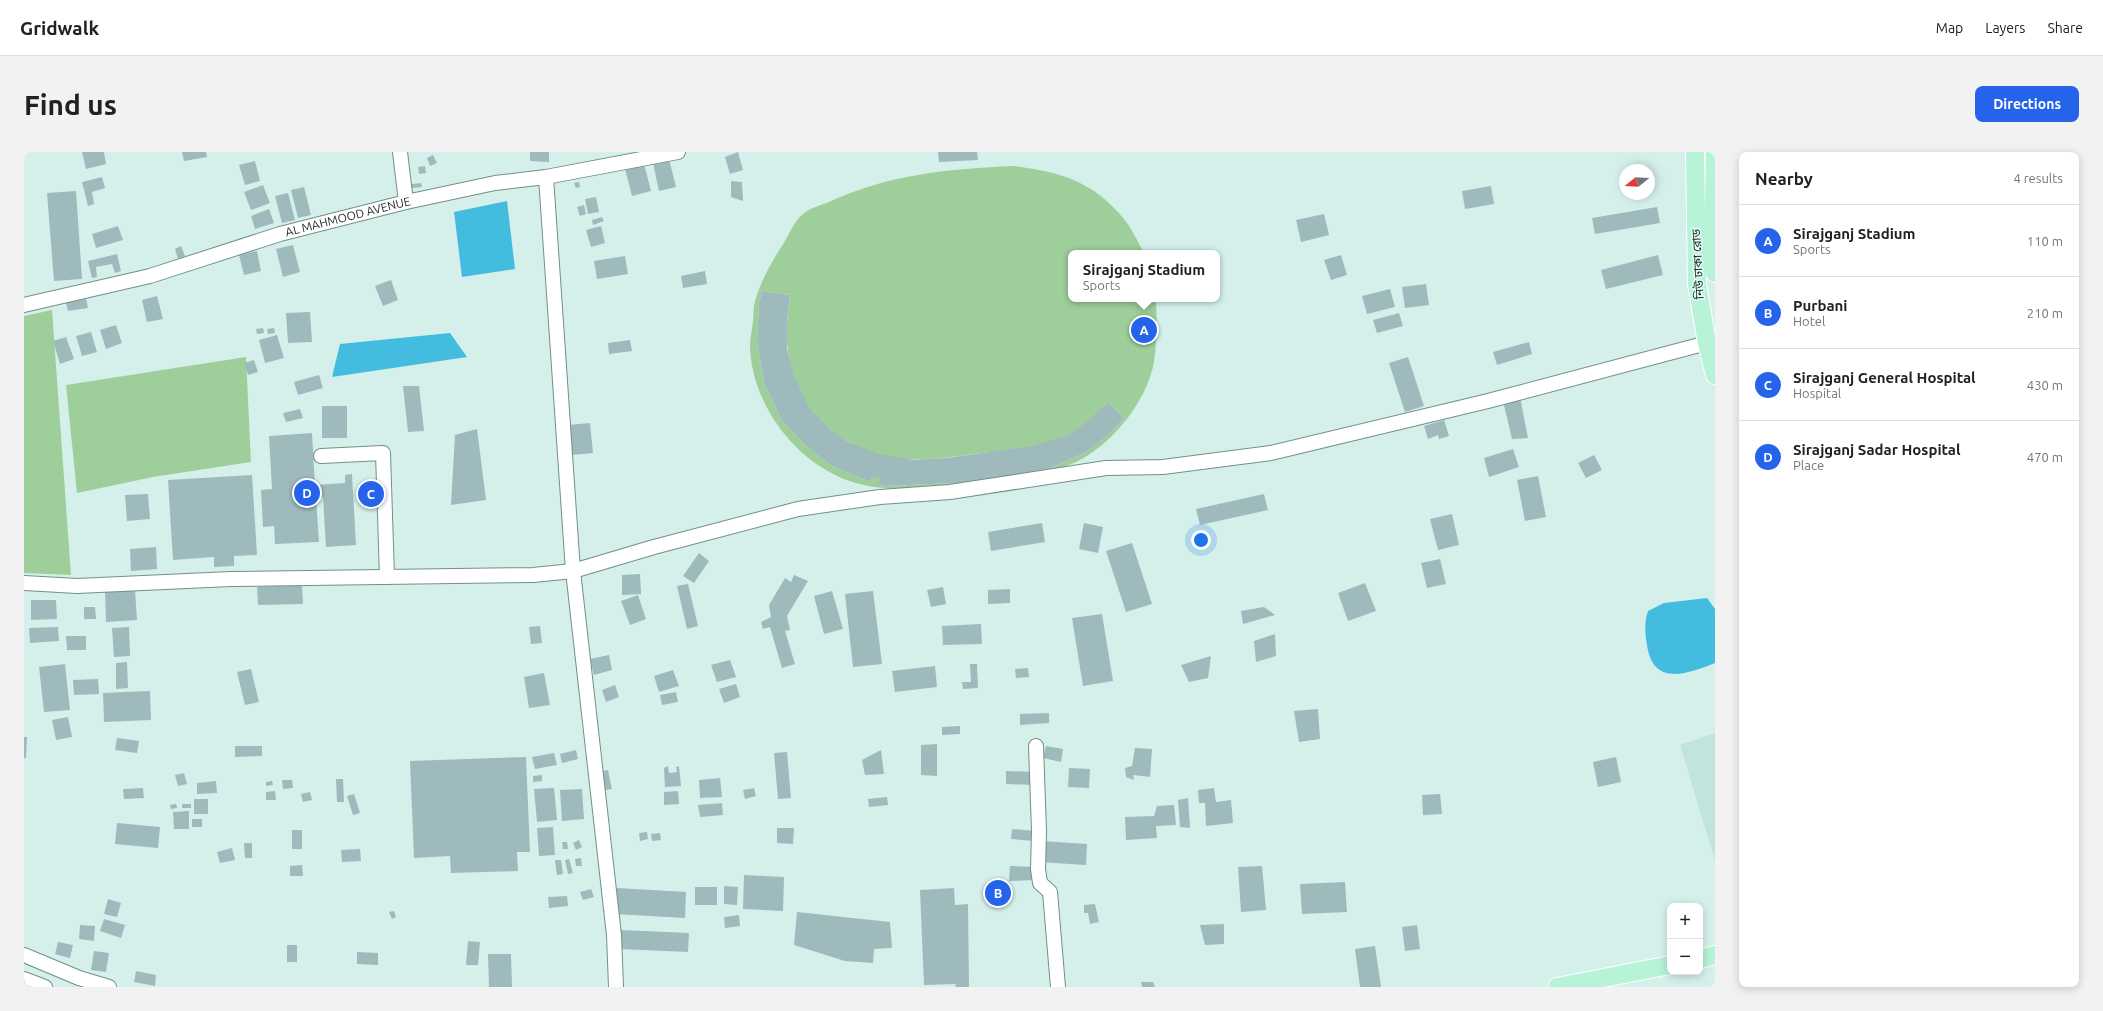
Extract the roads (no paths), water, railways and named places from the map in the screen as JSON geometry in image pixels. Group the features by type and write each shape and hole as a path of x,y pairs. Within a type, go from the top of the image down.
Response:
{"main road":[{"name":"নিউ ঢাকা রোড","path":"1695,152 1697,284 1707,343 1715,374"},
{"name":"নিউ ঢাকা রোড","path":"1715,152 1713,253 1715,274"},
{"path":"1703,957 1715,955"},
{"path":"1557,987 1667,966"}],"street":[{"path":"400,152 406,202"},
{"name":"AL MAHMOOD AVENUE","path":"24,305 150,276 280,234 406,202 494,183 546,178 678,152"},
{"path":"546,178 573,571 614,935 616,987"},
{"path":"24,584 77,586 231,579 533,575 573,571 654,547 798,509 880,497 950,492 1106,468 1163,467 1270,453 1495,399 1707,343"},
{"path":"321,456 383,453 387,577"},
{"path":"1036,746 1040,831 1038,868 1040,883 1050,892 1058,987"},
{"path":"24,955 79,978 110,987"},
{"path":"24,979 45,987"}],"water":[{"path":"507,201 515,269 462,277 454,212"},
{"path":"450,333 467,357 332,377 340,344"},
{"path":"1707,598 1715,609 1715,663 1693,671 1673,674 1664,672 1656,667 1650,658 1647,645 1645,628 1648,611 1664,603"}],"place":[{"name":"Sirajganj Stadium","path":"1144,330"},
{"name":"Sirajganj Sadar Hospital","path":"307,493"},
{"name":"Sirajganj General Hospital","path":"371,494"},
{"name":"Purbani","path":"998,893"}]}
